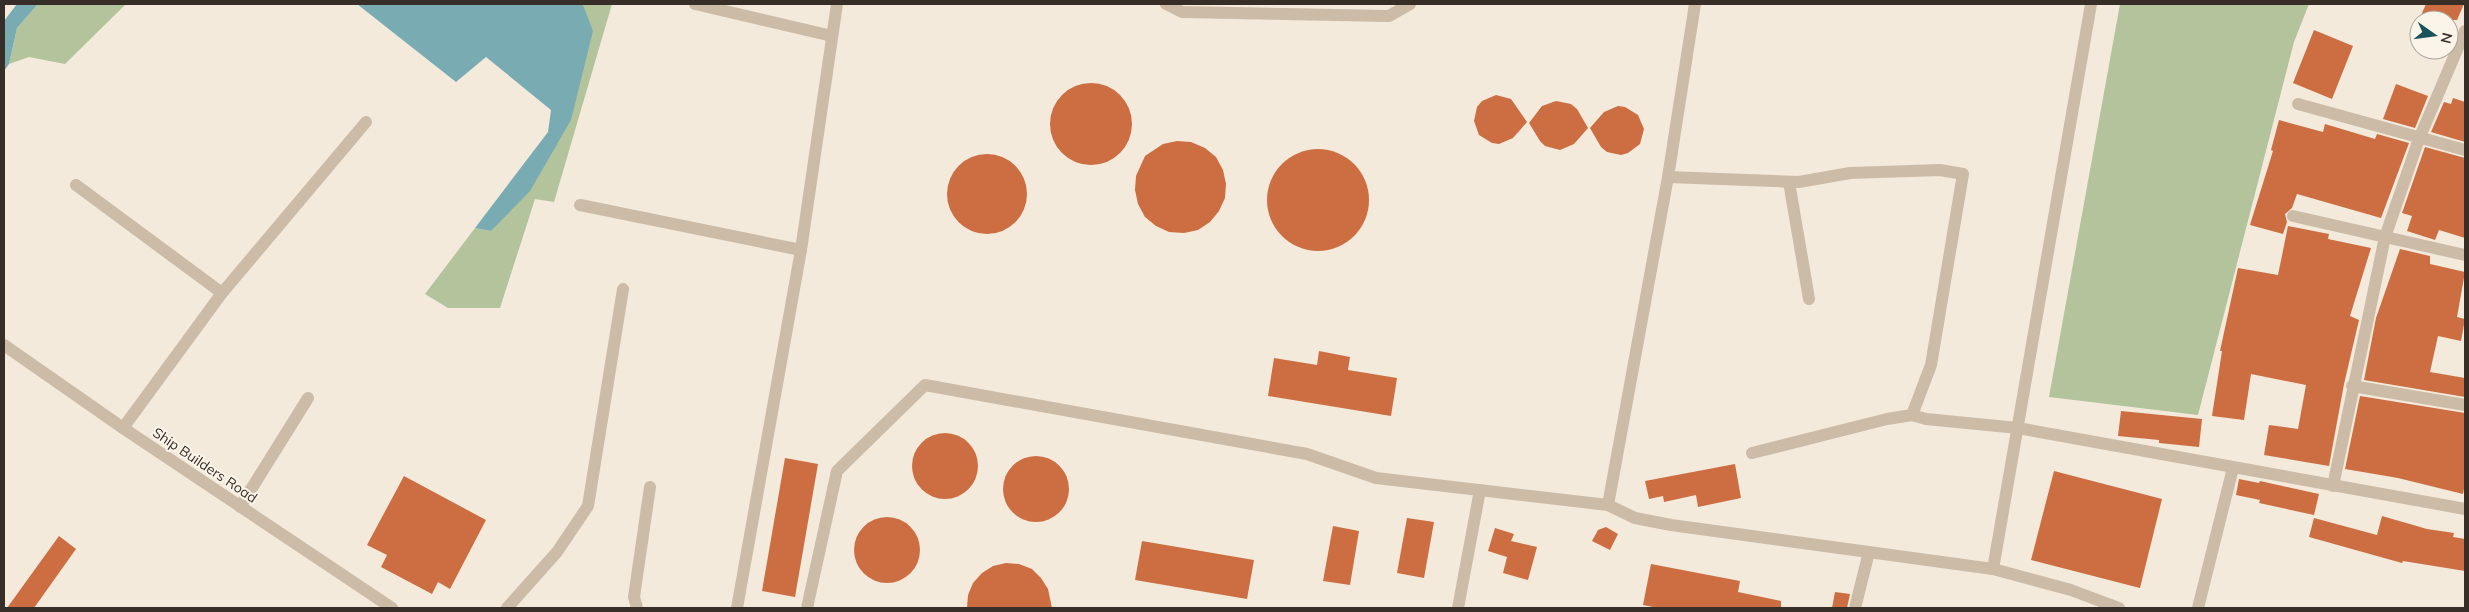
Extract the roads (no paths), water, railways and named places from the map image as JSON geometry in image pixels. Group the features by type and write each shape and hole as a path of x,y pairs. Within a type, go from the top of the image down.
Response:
{"street":[{"path":"695,4 832,36"},
{"path":"737,608 801,250 837,4"},
{"path":"1166,4 1182,12 1389,16 1410,4"},
{"path":"1608,505 1668,177 1695,4"},
{"path":"1993,569 2091,4"},
{"path":"2333,486 2352,386 2385,237 2419,139 2465,31"},
{"path":"2298,104 2419,139 2465,150"},
{"path":"123,428 222,293 366,122"},
{"path":"1668,177 1789,182 1850,173 1940,170 1963,174 1931,365 1912,415"},
{"path":"1789,182 1809,299"},
{"path":"76,185 222,293"},
{"path":"580,205 801,250"},
{"path":"2293,216 2465,255"},
{"path":"507,608 557,552 588,506 623,289"},
{"name":"Ship Builders Road","path":"4,345 123,428 392,608"},
{"path":"808,608 837,471 925,385 1307,454 1376,478 1608,505 1635,518 1671,525 1993,569 2071,590 2119,608"},
{"path":"2352,386 2465,405"},
{"path":"240,507 308,398"},
{"path":"1752,453 1887,419 1912,415 1926,419 2018,428 2465,509"},
{"path":"2198,608 2233,468"},
{"path":"637,608 634,597 650,487"},
{"path":"1458,608 1480,490"},
{"path":"1855,608 1869,552"}],"water":[{"path":"17,4 38,4 17,28 9,64 4,71 4,21"},
{"path":"357,4 583,5 593,31 571,120 530,191 491,231 475,228 548,132 551,110 486,57 456,82"}]}
